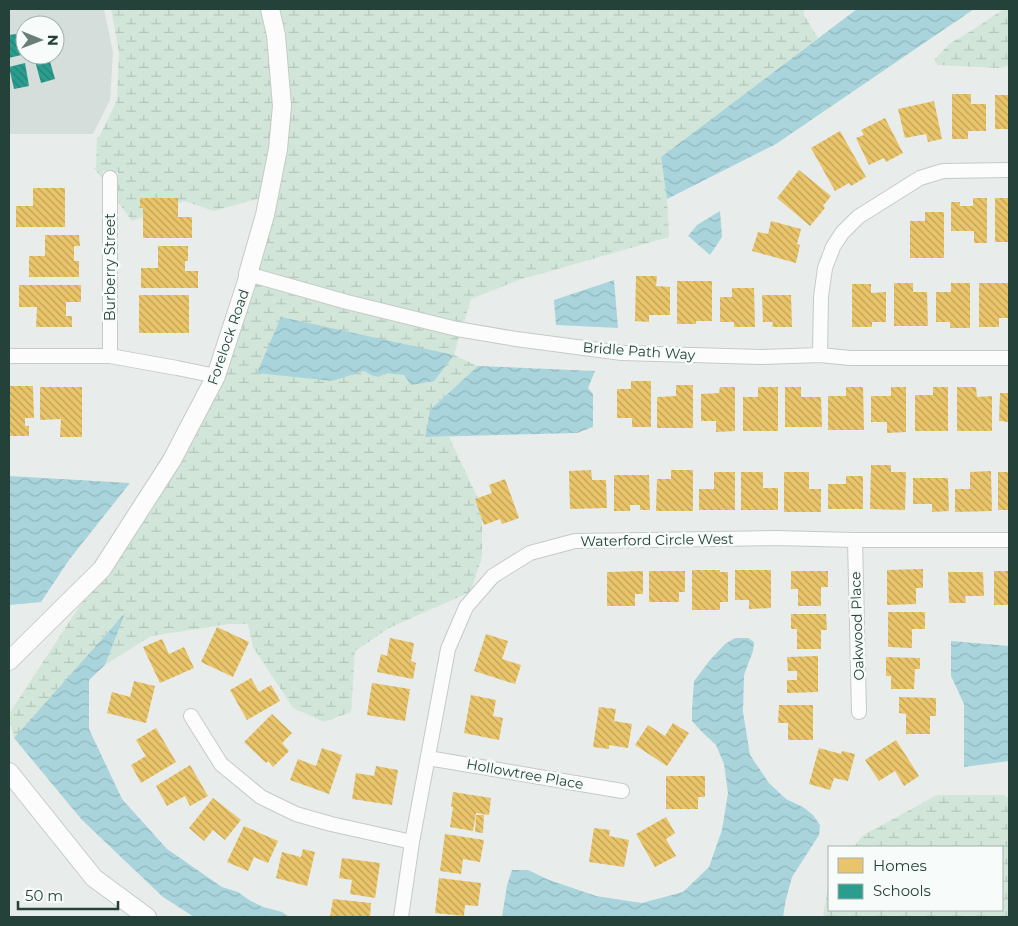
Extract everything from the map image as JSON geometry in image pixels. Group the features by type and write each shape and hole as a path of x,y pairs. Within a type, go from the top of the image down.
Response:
{"street":[{"name":"Forelock Road","path":"9,661 102,568 172,460 216,376 248,278 267,206 278,149 282,106 276,36 270,9"},
{"path":"820,355 821,297 825,268 833,246 842,232 858,217 920,178 943,172 1009,170"},
{"name":"Burberry Street","path":"110,178 110,356"},
{"name":"Bridle Path Way","path":"248,274 347,302 448,327 516,339 622,353 761,357 820,355 850,358 1009,358"},
{"path":"9,356 110,356 216,376"},
{"name":"Waterford Circle West","path":"401,917 412,842 448,649 466,607 493,576 530,553 575,541 776,538 1009,540"},
{"name":"Oakwood Place","path":"854,540 859,712"},
{"path":"191,716 221,764 261,797 296,814 331,824 412,842"},
{"name":"Hollowtree Place","path":"428,758 622,791"},
{"path":"9,772 94,878 147,917"}],"shaded area":[{"path":"9,9 104,9 113,52 110,100 93,134 9,134"}],"green space":[{"path":"111,9 262,9 268,36 274,106 271,149 260,198 214,211 184,201 132,221 118,202 118,172 103,171 103,180 94,168 96,168 97,138 117,100 119,52"},
{"path":"278,9 804,9 804,15 818,38 661,157 667,199 669,237 519,280 471,299 464,323 349,295 258,269 273,216"},
{"path":"1004,9 1009,9 1009,65 1001,68 938,65 934,60 949,44"},
{"path":"255,283 345,309 459,337 454,355 478,366 430,410 425,437 449,437 482,507 482,557 472,588 468,593 389,628 355,651 351,712 324,722 293,708 253,647 248,624 229,624 151,636 105,665 124,614 14,738 9,714 222,384","holes":["453,355 404,375 385,372 371,375 364,371"]},
{"path":"937,795 1004,795 1009,799 1009,917 823,917 828,885 828,911 1003,911 1003,846 855,846 862,836"}],"water":[{"path":"857,9 974,9 776,144 667,199 661,157"},
{"path":"720,211 722,237 710,255 688,236 697,225"},
{"path":"614,280 618,328 556,325 554,300"},
{"path":"281,317 454,355 434,381 411,385 404,375 385,373 379,377 364,371 332,381 257,373"},
{"path":"478,366 595,371 588,388 593,394 593,427 577,433 425,437 430,410"},
{"path":"9,476 130,483 69,560 41,602 9,605"},
{"path":"125,613 105,665 89,680 89,729 122,799 167,849 222,887 238,892 263,907 282,912 289,917 194,917 163,897 82,820 14,738"},
{"path":"735,638 748,638 754,642 753,651 744,675 743,712 750,755 769,783 786,799 803,807 813,815 820,825 819,835 792,877 783,917 502,917 507,885 512,870 528,870 549,880 596,896 642,903 683,892 709,867 722,830 728,793 724,764 716,745 692,721 694,681 725,644"},
{"path":"951,641 1009,646 1009,761 964,767 964,704 951,676"}],"building: Homes":[{"path":"952,94 971,94 971,104 986,104 986,131 968,131 968,139 952,139"},
{"path":"995,95 1009,95 1009,129 995,129"},
{"path":"934,101 942,139 928,142 926,134 905,138 898,109"},
{"path":"885,118 903,153 886,162 884,158 869,165 856,138 864,135 861,130"},
{"path":"840,131 866,177 851,186 849,183 835,191 811,148"},
{"path":"799,170 831,196 823,206 825,208 810,226 777,198"},
{"path":"33,188 65,188 65,227 16,227 16,206 33,206"},
{"path":"140,198 178,198 178,217 192,217 192,238 143,238 143,208 140,208"},
{"path":"973,198 987,198 987,243 974,243 974,231 951,231 951,202 960,202 960,206 973,206"},
{"path":"995,198 1009,198 1009,242 995,242"},
{"path":"925,212 944,212 944,258 910,258 910,221 925,221"},
{"path":"771,221 801,229 797,244 800,245 796,263 752,251 758,232 768,234"},
{"path":"45,235 79,235 80,246 74,246 74,261 79,261 79,277 29,277 29,256 45,256"},
{"path":"158,246 188,246 188,261 185,261 185,271 198,271 198,288 141,288 141,268 158,268"},
{"path":"636,276 657,276 656,286 670,287 670,315 649,315 649,322 635,321"},
{"path":"677,281 712,281 712,321 696,321 696,324 677,324"},
{"path":"894,283 913,283 913,292 927,292 928,326 894,326"},
{"path":"951,283 970,283 970,328 950,328 950,322 936,322 936,292 951,292"},
{"path":"979,283 1009,283 1009,318 999,318 999,327 979,327"},
{"path":"852,284 871,284 871,293 886,292 886,322 872,322 872,327 852,327"},
{"path":"19,285 81,285 81,302 66,302 66,316 72,316 72,327 36,327 37,307 19,307"},
{"path":"732,288 754,288 755,327 734,327 734,322 720,322 720,297 732,297"},
{"path":"139,295 189,295 189,333 139,333"},
{"path":"762,295 791,295 792,327 772,327 773,322 763,322"},
{"path":"631,381 651,381 651,427 632,427 632,418 617,418 617,389 631,389"},
{"path":"676,385 693,385 693,428 657,428 657,397 676,396"},
{"path":"9,386 33,386 34,418 25,418 25,426 29,426 29,436 9,436"},
{"path":"40,387 82,387 82,437 60,437 61,419 40,420"},
{"path":"720,387 735,387 735,431 716,432 716,421 701,421 701,394 719,393"},
{"path":"758,387 778,387 778,431 743,431 743,397 758,397"},
{"path":"785,387 801,387 801,397 821,397 822,427 785,427"},
{"path":"846,387 863,387 864,430 828,430 828,396 846,396"},
{"path":"891,387 906,387 906,432 887,433 887,422 871,422 871,396 891,396"},
{"path":"933,387 948,387 948,431 915,431 915,395 933,395"},
{"path":"957,387 976,387 977,397 992,396 992,431 957,431"},
{"path":"1000,393 1009,393 1009,422 999,421"},
{"path":"871,465 891,465 891,472 906,472 905,510 870,509"},
{"path":"591,470 592,480 606,480 607,508 570,509 569,471"},
{"path":"671,470 693,470 693,511 656,511 657,479 671,479"},
{"path":"991,471 992,511 955,512 955,489 970,489 970,472"},
{"path":"714,472 735,472 735,510 699,510 699,489 714,489"},
{"path":"741,472 763,472 763,488 778,488 778,510 741,510"},
{"path":"784,472 809,472 809,489 821,489 821,512 784,512"},
{"path":"998,472 1009,472 1009,510 998,510"},
{"path":"614,475 649,475 650,510 640,510 640,505 630,505 630,511 614,511"},
{"path":"846,476 863,476 863,509 828,509 828,484 846,484"},
{"path":"913,478 948,478 949,511 932,512 932,504 913,504"},
{"path":"505,479 519,518 502,524 500,519 484,525 475,499 492,493 489,485"},
{"path":"923,569 923,588 916,588 916,604 887,605 887,570"},
{"path":"692,570 720,570 720,572 728,572 728,602 720,602 720,610 692,610"},
{"path":"735,570 771,570 771,608 749,609 749,600 735,600"},
{"path":"643,571 643,594 635,594 635,606 607,606 607,572"},
{"path":"649,571 685,571 685,592 679,592 679,602 649,602"},
{"path":"791,571 828,571 828,587 821,587 821,606 798,606 798,589 791,589"},
{"path":"994,571 1009,571 1009,605 994,605"},
{"path":"948,572 983,572 984,596 965,596 966,603 949,603"},
{"path":"888,612 925,612 925,629 912,629 912,648 888,647"},
{"path":"791,614 826,614 827,630 821,630 821,649 797,649 797,629 791,629"},
{"path":"217,627 249,642 233,677 201,662"},
{"path":"486,634 508,641 502,659 521,665 515,684 474,671"},
{"path":"390,638 414,643 411,661 416,663 413,679 377,672 381,654 387,656"},
{"path":"162,639 169,654 184,647 194,668 160,683 143,647"},
{"path":"818,656 818,692 787,693 787,680 797,680 797,671 788,671 787,657"},
{"path":"886,657 920,658 920,669 915,669 914,689 891,689 891,676 886,676"},
{"path":"251,678 259,692 271,685 280,701 247,720 230,690"},
{"path":"134,681 155,686 146,723 107,713 112,692 130,697"},
{"path":"372,683 410,689 405,721 367,715"},
{"path":"471,695 496,700 493,716 503,718 499,740 464,733"},
{"path":"899,697 936,698 936,716 930,716 930,734 906,734 906,714 899,713"},
{"path":"779,705 813,705 813,740 788,740 788,723 778,723"},
{"path":"599,707 616,709 614,721 632,724 628,748 609,745 609,749 593,747"},
{"path":"272,714 292,733 282,743 289,751 273,767 268,761 266,763 244,742"},
{"path":"673,723 689,733 667,766 635,745 648,725 665,736"},
{"path":"156,728 176,762 141,783 131,765 146,756 136,740"},
{"path":"896,740 919,776 904,786 895,771 879,781 865,760"},
{"path":"322,748 342,755 329,794 290,780 298,759 316,766"},
{"path":"819,748 841,754 842,751 855,754 848,781 834,778 830,790 809,784"},
{"path":"190,765 208,796 190,806 185,796 167,806 156,786"},
{"path":"376,766 398,770 392,805 352,799 356,773 374,776"},
{"path":"666,776 705,776 705,797 698,797 698,809 666,809"},
{"path":"453,792 491,798 489,815 476,813 473,831 450,827"},
{"path":"213,798 241,820 225,840 213,830 204,841 189,828"},
{"path":"476,815 484,815 483,833 475,832"},
{"path":"666,817 675,833 666,839 676,856 655,867 636,834"},
{"path":"244,826 278,841 268,863 254,857 248,871 227,862"},
{"path":"594,828 610,830 609,836 629,840 624,867 589,862"},
{"path":"445,834 484,840 480,862 463,859 461,874 440,871"},
{"path":"303,849 315,852 307,886 276,878 282,852 301,857"},
{"path":"342,858 380,863 375,898 350,894 352,880 339,878"},
{"path":"439,878 481,883 478,906 465,905 464,916 435,913"},
{"path":"333,899 371,903 370,917 330,917"}],"building: Schools":[{"path":"15,34 15,56 9,58 9,35"},
{"path":"25,65 29,86 14,89 9,67"},
{"path":"36,65 51,65 55,79 41,83"}]}
